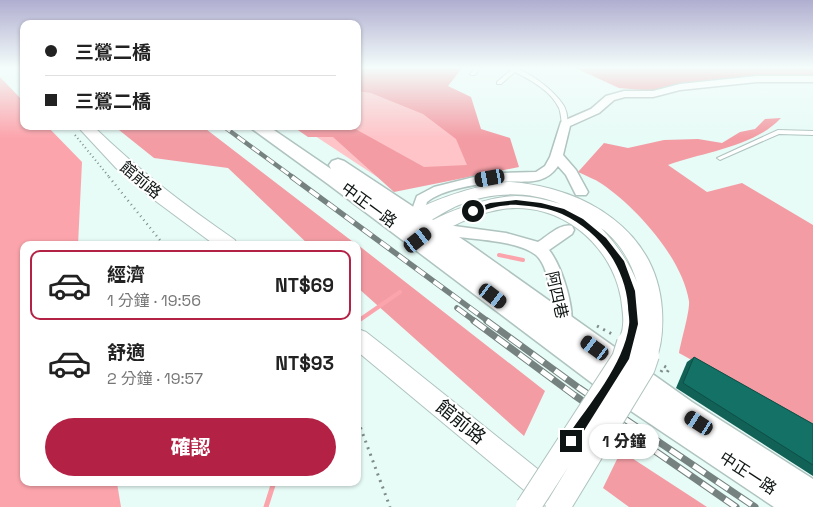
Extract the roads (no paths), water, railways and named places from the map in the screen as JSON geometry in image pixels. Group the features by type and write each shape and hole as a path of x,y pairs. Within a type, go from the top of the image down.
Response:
{"main road":[{"name":"中正一路","path":"262,130 417,229"},
{"name":"中正一路","path":"280,130 334,162 417,229 558,333 813,496"},
{"name":"中正一路","path":"558,333 622,390 801,507"}],"street":[{"path":"417,229 419,205 424,197 490,178 537,177 544,174 557,156 565,124 595,111 610,98 624,94 653,94 666,91"},
{"name":"館前路","path":"79,130 163,198 222,241"},
{"path":"557,156 571,173 582,192"},
{"path":"417,229 439,206 483,191 509,188 551,194 579,203 614,227 630,244 642,268 649,286 652,339 637,353 624,359 528,507"},
{"name":"阿四巷","path":"417,229 476,233 519,242 540,249 554,274 558,333"},
{"name":"阿四巷","path":"540,249 567,230"},
{"name":"館前路","path":"361,341 564,507"},
{"path":"558,507 643,367 637,353"}],"lane":[{"path":"546,91 561,106 565,124"},
{"path":"720,158 778,132 813,133"}],"waterway":[{"path":"499,255 523,260"},
{"path":"361,319 400,292"},
{"path":"266,507 273,486"}],"railway":[{"path":"228,130 294,178"},
{"path":"292,177 489,322"},
{"path":"457,308 476,322"},
{"path":"474,321 574,395 736,507"},
{"path":"487,321 579,388 755,507"}]}
